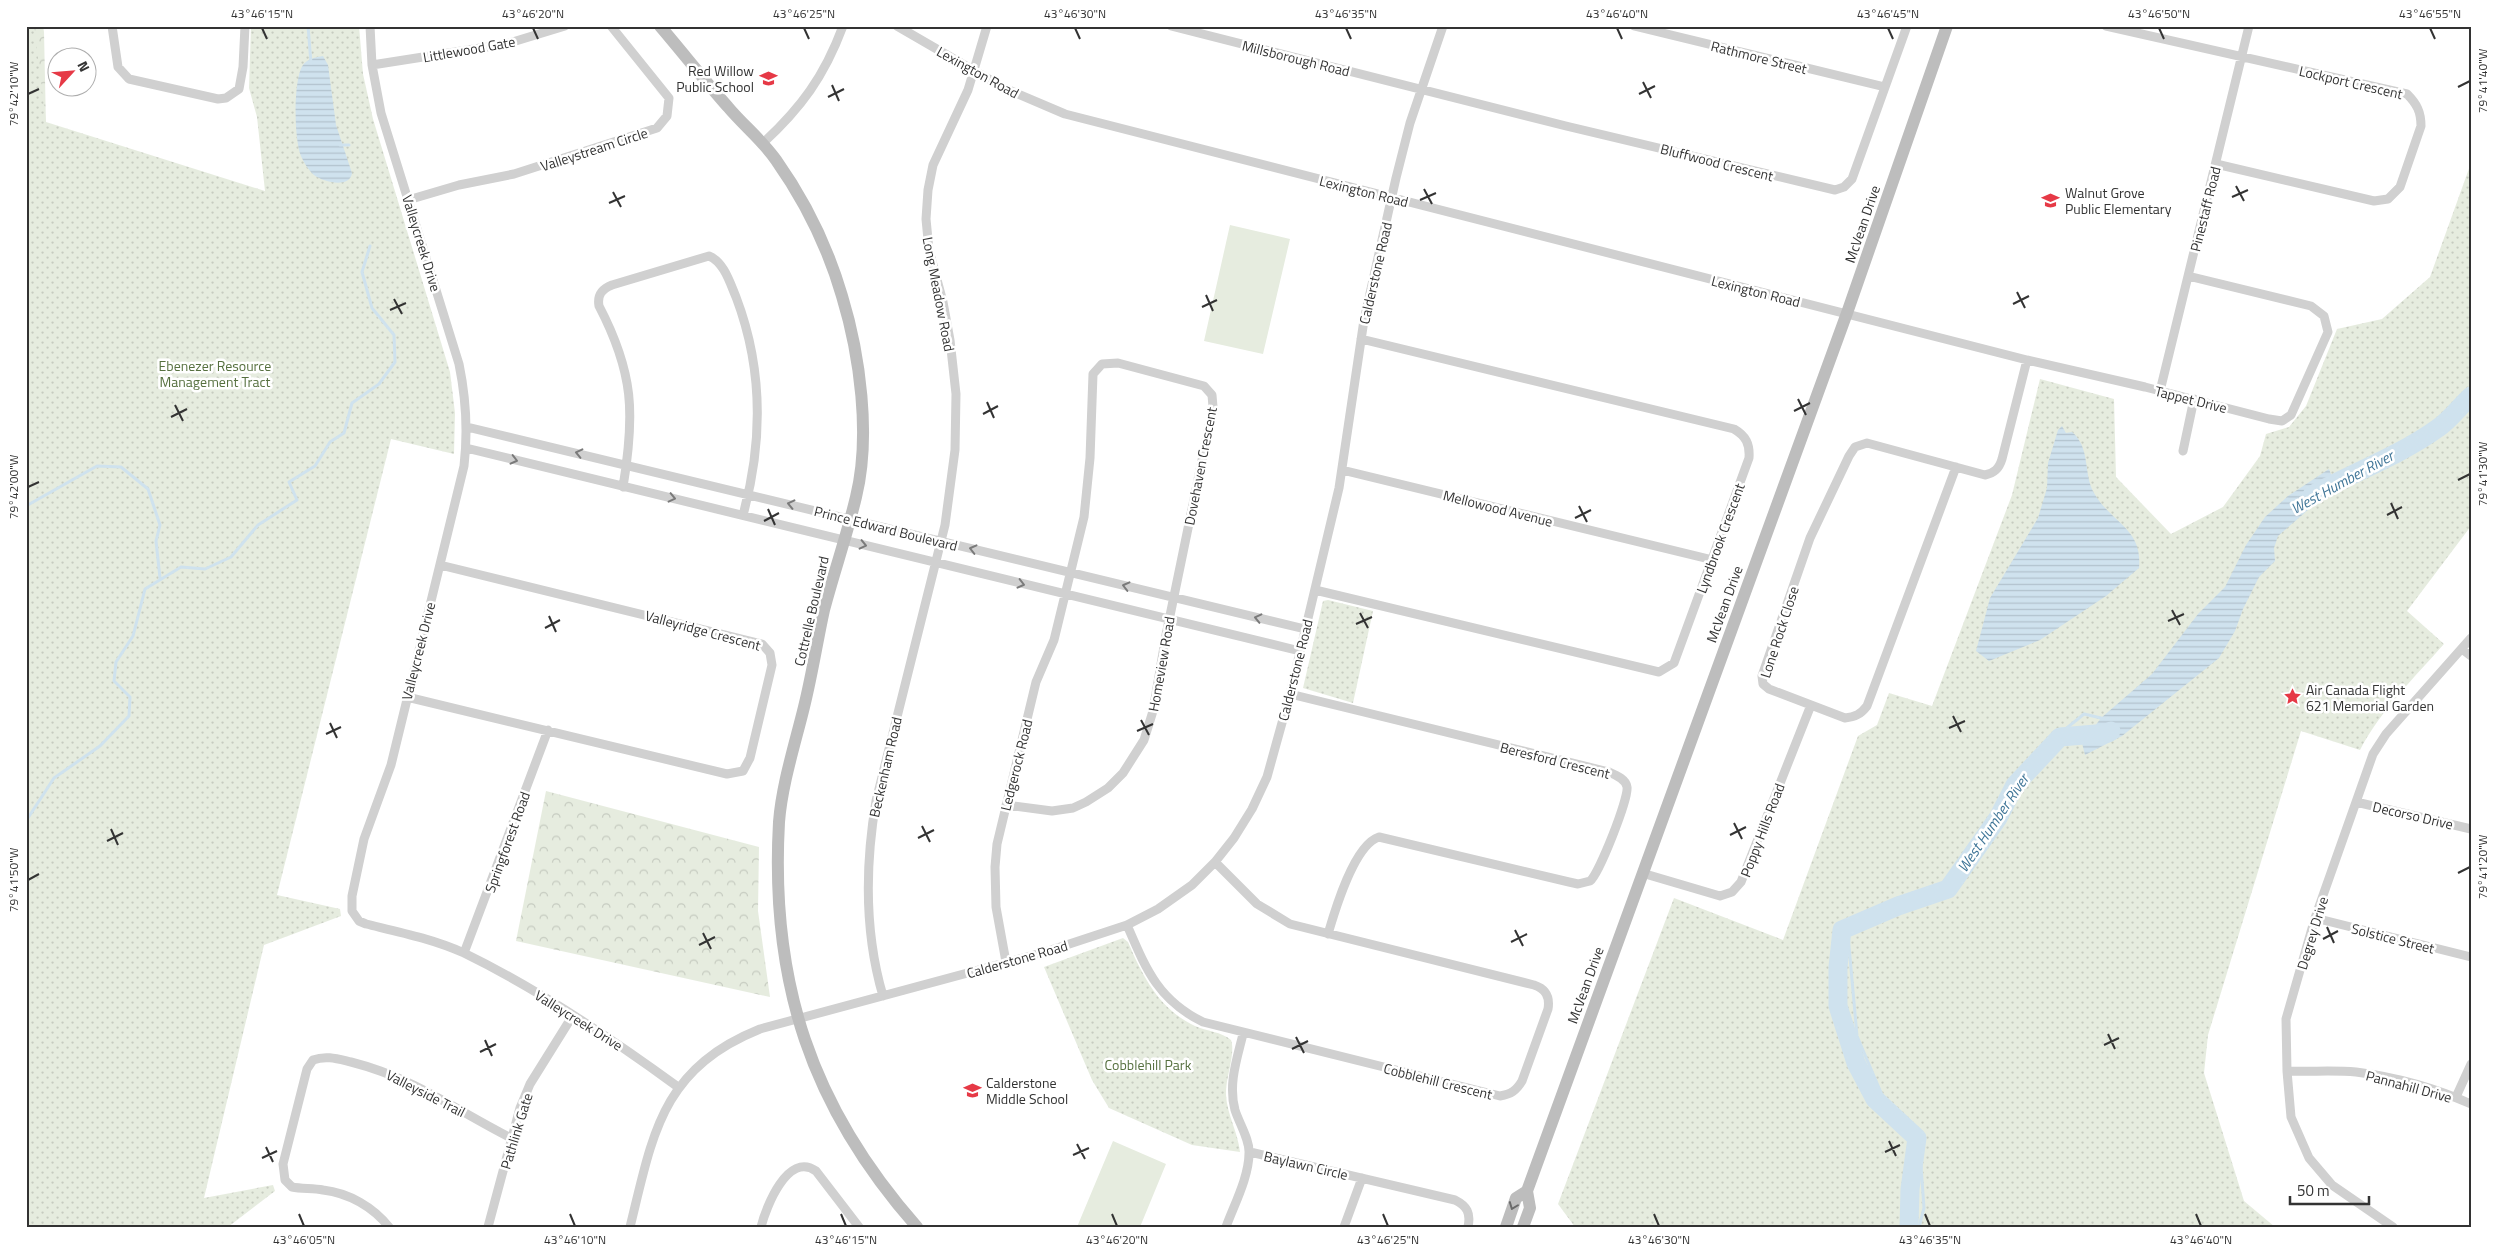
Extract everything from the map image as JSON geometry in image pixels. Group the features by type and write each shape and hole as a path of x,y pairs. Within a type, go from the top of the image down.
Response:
{"main road":[{"name":"Cottrelle Boulevard","path":"660,26 775,158 818,233 835,275 850,326 865,423 860,478 822,621 780,820 781,929 791,992 816,1072 846,1133 871,1172 917,1227"},
{"name":"McVean Drive","path":"1523,1227 1530,1208 1527,1191 1847,313 1947,26"},
{"name":"McVean Drive","path":"1506,1227 1516,1198 1527,1191"}],"street":[{"path":"112,26 118,67 129,79 218,99 226,98 239,89 243,67 244,26"},
{"name":"Valleycreek Drive","path":"370,26 372,65 382,114 459,364 467,427 466,448 440,565 391,766 364,840 351,906 357,918 366,924 414,936 464,954 573,1015 627,1050 678,1087"},
{"name":"Littlewood Gate","path":"372,65 506,44 565,26"},
{"name":"Valleystream Circle","path":"408,200 459,184 514,174 657,128 667,116 669,98 611,26"},
{"path":"762,144 792,116 814,88 843,26"},
{"name":"Lexington Road","path":"897,26 1016,94 1065,114 1847,313"},
{"name":"Long Meadow Road","path":"941,541 952,477 956,394 947,318 929,250 926,206 933,165 968,90 987,26"},
{"name":"Millsborough Road","path":"1171,26 1422,90"},
{"name":"Calderstone Road","path":"678,1087 712,1056 732,1042 760,1029 1045,952 1127,925 1174,899 1215,862 1244,823 1260,794 1272,761 1290,694 1342,470 1361,339 1392,198 1406,138 1444,26"},
{"name":"Rathmore Street","path":"1634,26 1885,87"},
{"name":"Bluffwood Crescent","path":"1422,90 1835,190 1844,187 1852,178 1907,26"},
{"name":"Lockport Crescent","path":"2106,26 2407,94 2419,108 2421,126 2400,187 2388,199 2374,201 2216,164"},
{"name":"Pinestaff Road","path":"2160,391 2248,26"},
{"path":"623,487 631,420 628,384 620,352 599,306 598,299 604,289 612,285 709,256 719,262 729,281 745,323 753,355 758,394 758,427 753,477 742,515"},
{"name":"Tappet Drive","path":"1847,313 2027,360 2282,421 2291,415 2328,332 2324,316 2310,306 2188,276"},
{"name":"Lyndbrook Crescent","path":"1315,590 1654,673 1674,663 1749,458 1750,448 1742,434 1734,429 1361,339"},
{"name":"Lone Rock Close","path":"1956,467 1867,706 1858,715 1844,718 1768,689 1763,684 1762,676 1810,538 1848,456 1855,447 1867,443 1956,467 1985,475 1996,470 2000,465 2027,360"},
{"name":"Dovehaven Crescent","path":"1072,573 1087,497 1091,382 1096,368 1108,363 1118,363 1199,383 1209,389 1212,395 1214,407 1173,598"},
{"path":"2184,451 2194,399"},
{"name":"Prince Edward Boulevard","path":"467,427 1305,629"},
{"name":"Prince Edward Boulevard","path":"466,448 1300,651"},
{"name":"Mellowood Avenue","path":"1342,470 1713,560"},
{"name":"Beckenham Road","path":"883,996 876,969 867,905 871,828 876,800 941,541"},
{"name":"Valleyridge Crescent","path":"407,696 727,774 743,771 750,758 772,665 767,647 758,642 440,565"},
{"name":"Ledgerock Road","path":"1006,962 999,928 995,886 998,844 1036,682 1054,640 1072,573"},
{"name":"Homeview Road","path":"1006,805 1044,811 1073,808 1100,794 1123,773 1138,752 1149,727 1173,598"},
{"name":"Degrey Drive","path":"2393,1227 2332,1185 2309,1158 2291,1117 2287,1071 2286,1019 2315,918 2373,754 2386,734 2471,638"},
{"path":"2462,649 2471,656"},
{"name":"Beresford Crescent","path":"1290,694 1609,772 1623,780 1627,787 1625,800 1599,870 1590,881 1569,882 1380,837 1373,839 1363,849 1339,897 1328,934"},
{"name":"Poppy Hills Road","path":"1642,873 1720,896 1732,892 1741,882 1811,705"},
{"name":"Springforest Road","path":"464,954 548,730"},
{"name":"Decorso Drive","path":"2356,802 2471,829"},
{"name":"Cobblehill Crescent","path":"1127,925 1149,974 1168,1000 1188,1015 1203,1022 1243,1034 1500,1096 1509,1095 1522,1082 1548,1010 1549,998 1543,989 1534,984 1297,927 1276,917 1257,904 1215,862"},
{"name":"Solstice Street","path":"2315,918 2471,957"},
{"name":"Pathlink Gate","path":"488,1227 520,1108 530,1084 573,1015"},
{"name":"Baylawn Circle","path":"1226,1227 1243,1180 1250,1152 1236,1111 1232,1091 1232,1079 1243,1034"},
{"name":"Valleyside Trail","path":"389,1227 375,1212 352,1198 327,1190 292,1187 285,1180 283,1164 307,1070 313,1060 331,1058 381,1070 422,1088 511,1138"},
{"path":"2456,1098 2471,1064"},
{"name":"Pannahill Drive","path":"2287,1071 2355,1072 2402,1081 2471,1104"},
{"path":"630,1227 653,1136 678,1087"},
{"name":"Baylawn Circle","path":"1250,1152 1455,1200 1463,1204 1468,1211 1468,1227"},
{"path":"761,1227 766,1207 782,1180 804,1166 810,1166 816,1171 859,1227"},
{"name":"Baylawn Circle","path":"1344,1227 1362,1178"}],"green space":[{"path":"26,26 43,26 46,126"},
{"name":"Ebenezer Resource Management Tract","path":"26,26 34,26 46,122 265,191 257,117 249,88 251,26 359,26 363,74 373,119 450,372 455,413 454,454 391,439 277,895 340,909 341,916 264,945 204,1198 273,1185 275,1191 228,1227 26,1227"},
{"path":"2471,163 2471,526 2407,611 2444,644 2388,708 2368,735 2360,750 2301,731 2208,1035 2204,1073 2244,1201 2275,1227 1575,1227 1558,1204 1674,898 1783,940 1858,736 1877,725 1889,693 1932,706 2012,495 2040,379 2114,399 2116,477 2171,534 2223,507 2260,456 2266,434 2289,427 2306,406 2337,329 2382,319 2430,277"},
{"path":"1230,225 1290,239 1263,354 1204,341"},
{"path":"1328,600 1373,611 1353,703 1303,688 1323,601"},
{"path":"546,791 759,847 758,911 770,997 516,941"},
{"name":"Cobblehill Park","path":"1123,938 1128,942 1146,979 1171,1011 1195,1026 1223,1035 1231,1040 1232,1052 1226,1095 1228,1110 1240,1152 1192,1145 1109,1108 1092,1080 1044,967"},
{"path":"1113,1141 1166,1164 1140,1227 1077,1227"}],"water":[{"path":"323,56 328,65 336,125 352,173 350,178 341,183 323,180 312,173 301,156 297,137 296,96 300,72 307,61"},
{"path":"2062,426 2066,433 2072,432 2078,438 2082,446 2094,493 2131,535 2136,544 2139,555 2139,568 2106,596 2040,640 1989,661 1976,651 1990,598 2038,518 2047,488 2048,463 2058,430"},
{"path":"2329,469 2338,493 2316,503 2278,536 2274,548 2275,561 2259,577 2243,609 2235,631 2219,658 2122,736 2085,755 2082,743 2101,718 2152,674 2198,614 2225,587 2246,545 2265,517 2288,496"}],"waterway":[{"path":"308,26 311,63"},
{"path":"340,145 349,145"},
{"path":"26,821 54,778 100,746 129,716 130,697 114,681 116,662 133,636 145,589 181,567 205,569 231,557 258,525 297,500 289,482 315,466 330,442 344,433 352,403 379,384 395,362 394,335 372,308 362,272 370,246"},
{"name":"West Humber River","path":"2312,495 2423,438 2447,421 2471,396"},
{"path":"26,506 97,466 121,467 148,489 160,525 156,541 160,578"},
{"name":"West Humber River","path":"1919,1227 1924,1208 1921,1166 1911,1127 1882,1095 1857,1036 1848,935 1859,923 1872,915 1930,895 1957,879 1978,857 1989,841 2002,814 2016,774 2020,769 2036,753 2084,714 2101,718"},
{"name":"West Humber River","path":"1909,1227 1910,1189 1917,1138 1875,1099 1856,1063 1838,1006 1838,967 1842,930 1898,906 1948,889 1998,818 2015,785 2060,737 2108,733 2111,731"}],"place":[{"name":"Red Willow Public School","path":"768,78"},
{"name":"Walnut Grove Public Elementary","path":"2051,200"},
{"name":"Air Canada Flight 621 Memorial Garden","path":"2292,697"},
{"name":"Calderstone Middle School","path":"972,1090"}]}
